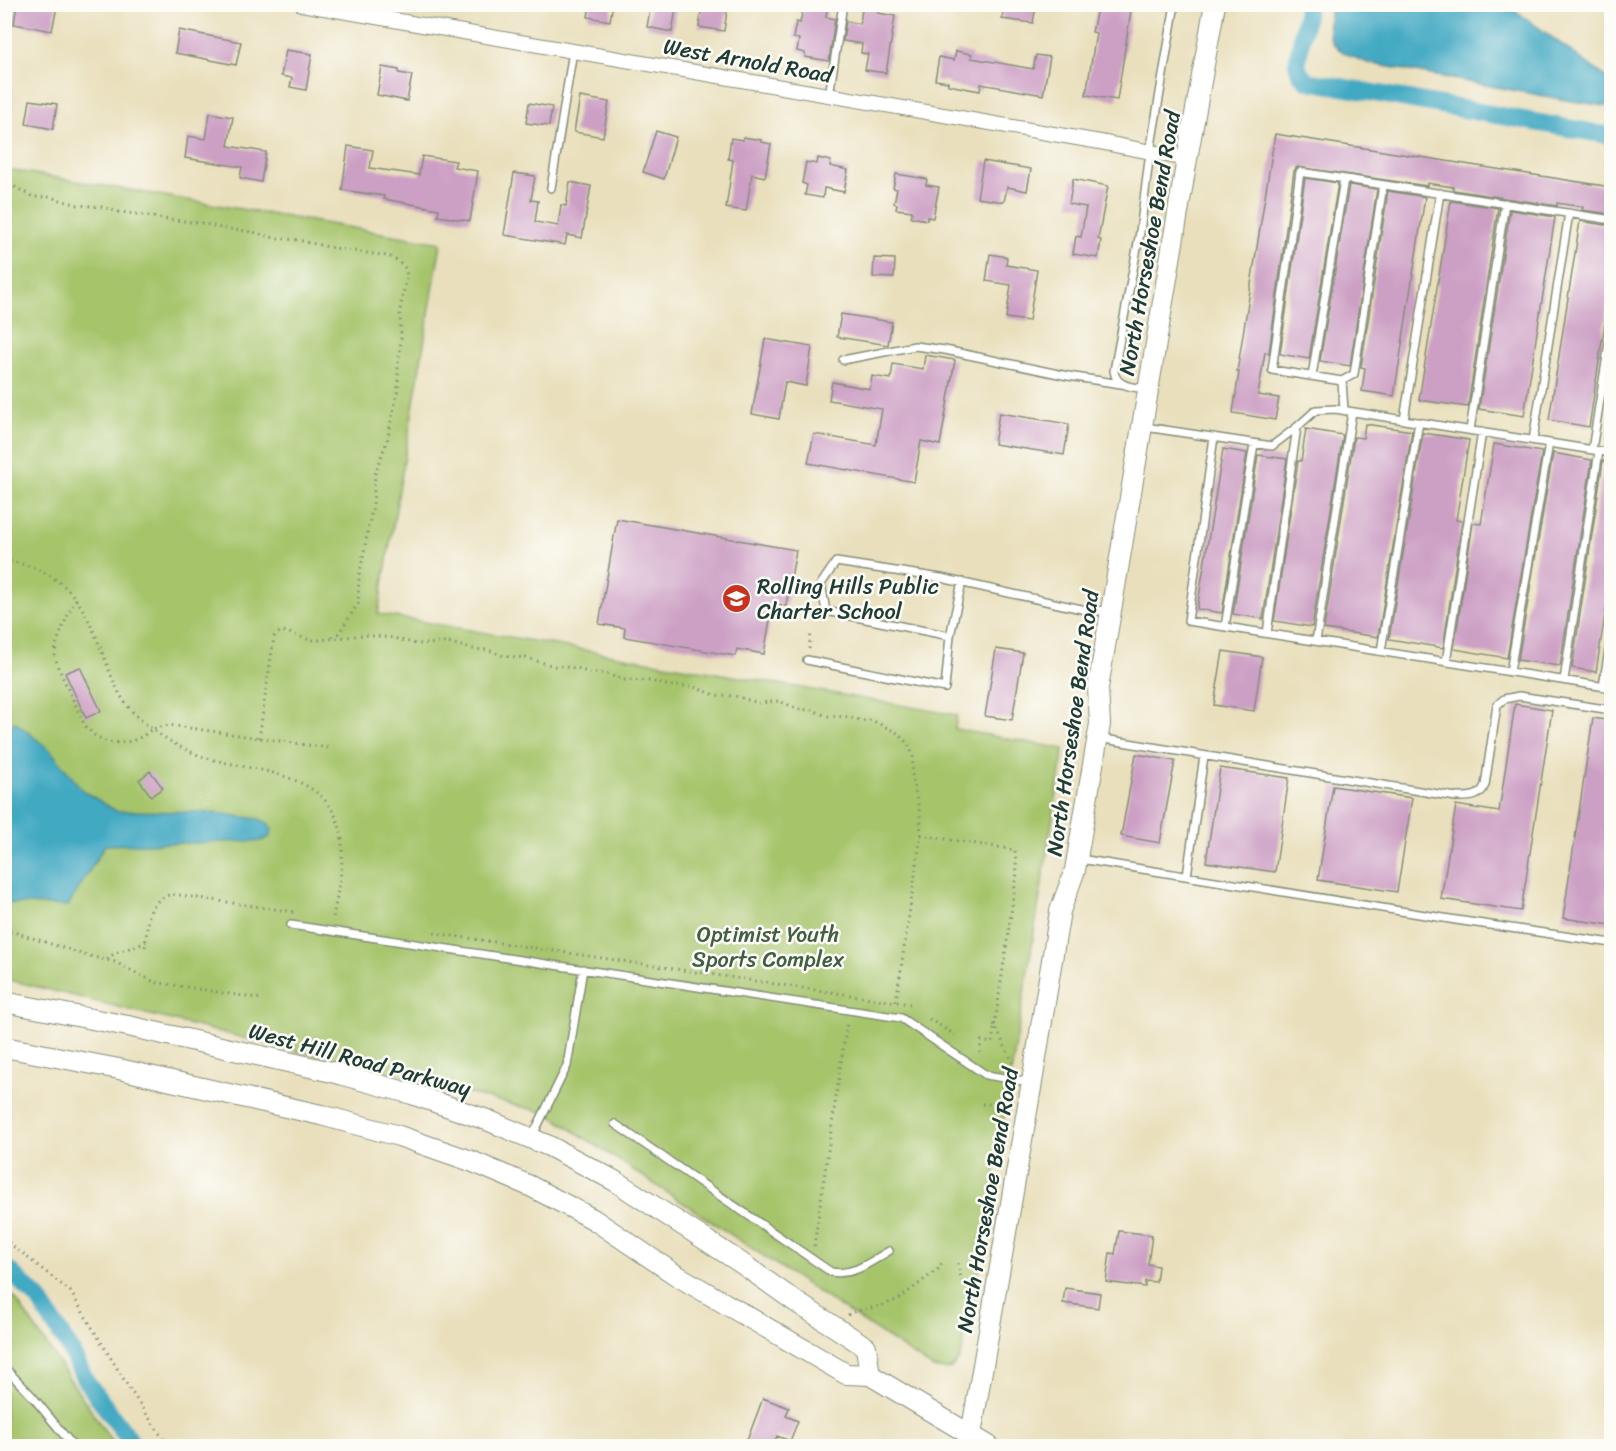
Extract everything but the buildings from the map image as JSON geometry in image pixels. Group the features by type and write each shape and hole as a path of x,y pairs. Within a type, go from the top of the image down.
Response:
{"street":[{"name":"West Arnold Road","path":"301,4 1187,159"},
{"name":"North Horseshoe Bend Road","path":"970,1441 1060,911 1076,870 1100,724 1098,688 1215,4"},
{"name":"West Hill Road Parkway","path":"4,1002 128,1026 332,1072 412,1094 487,1120 549,1146 615,1181 866,1347 870,1375"},
{"path":"4,1047 119,1069 321,1115 399,1136 471,1161 530,1186 592,1219 706,1293 846,1374 870,1375 970,1441 989,1446"}],"lane":[{"path":"829,96 843,4"},
{"path":"1121,384 1115,378 1114,371 1140,232 1150,152 1174,4"},
{"path":"551,188 573,51"},
{"path":"1383,184 1354,374 1342,381 1272,370 1300,172 1383,184 1611,220"},
{"path":"1312,376 1344,179"},
{"path":"1404,420 1440,193"},
{"path":"1470,430 1505,203"},
{"path":"1533,440 1569,213"},
{"path":"1564,680 1611,324"},
{"path":"843,360 915,346 1148,389"},
{"path":"1342,381 1344,410"},
{"path":"1142,426 1272,447 1316,410 1335,409 1611,453"},
{"path":"1316,641 1352,412"},
{"path":"1381,651 1419,422"},
{"path":"1266,633 1297,427"},
{"path":"1446,662 1482,432"},
{"path":"1215,437 1188,621 1611,688"},
{"path":"1510,672 1549,443"},
{"path":"1225,627 1254,444"},
{"path":"950,636 825,611 821,584 836,562 962,582 1095,612 1112,607"},
{"path":"807,660 945,688 950,636 962,582"},
{"path":"1603,686 1611,632"},
{"path":"1098,738 1456,796 1474,796 1482,792 1485,785 1497,705 1504,699 1520,696 1611,710"},
{"path":"1187,876 1204,756"},
{"path":"1077,858 1611,943"},
{"path":"291,925 901,1018 986,1075 1032,1082"},
{"path":"531,1139 567,1066 583,969"},
{"path":"615,1124 831,1272 843,1274 855,1271 889,1251"},
{"path":"4,1367 74,1446"}],"path":[{"path":"4,181 33,197 50,197 78,205 254,232 328,248 387,256 394,258 405,268 407,275 400,310 398,389 387,441 375,474 374,504 359,578 358,604 339,633 328,639"},
{"path":"4,560 37,568 69,589 93,629 117,692 138,718 172,744 208,758 292,779 316,792 327,802 335,814 342,841 341,870 333,918"},
{"path":"76,599 56,645 55,655 58,667 86,726 94,735 107,742 120,743 132,741 152,729 169,725 329,748"},
{"path":"259,738 274,637 283,631 310,640 364,635 394,638 416,644 454,644 488,650 504,656 527,658 554,666 577,668 589,673 603,673 625,680 650,681 671,686 693,686 715,695 735,696 758,703 779,701 798,709 812,710 827,716 871,720 896,732 911,750 912,777 920,814 921,835 896,1002"},
{"path":"807,660 811,633"},
{"path":"921,835 1015,850 1018,868 992,1043 981,1041 980,1053"},
{"path":"4,931 85,955 107,959 154,982 262,999"},
{"path":"107,959 112,954 146,942"},
{"path":"929,1019 955,1035"},
{"path":"814,1246 847,1020"},
{"path":"994,1024 1012,1063"},
{"path":"982,1104 997,1104 1008,1098"},
{"path":"4,1239 69,1291 168,1446"},
{"path":"845,1317 853,1312 899,1299 938,1269 943,1261"},
{"path":"958,1263 959,1272 970,1294 976,1299"}],"green space":[{"name":"Optimist Youth Sports Complex","path":"5,169 441,243 378,614 957,715 955,729 1064,749 975,1294 960,1358 952,1368 946,1370 933,1368 547,1113 5,979"},
{"path":"4,1289 15,1298 115,1446 5,1446"}],"water":[{"path":"1332,4 1508,5 1611,81 1611,107 1368,63 1347,54 1334,44 1329,28"},
{"path":"15,722 50,750 83,791 116,811 208,812 259,819 268,823 272,830 270,837 261,841 105,845 68,906 5,903 5,729"}],"waterway":[{"path":"1308,4 1297,64 1300,74 1308,81 1612,136"},
{"path":"4,1266 38,1298 69,1347 86,1381 134,1446"}],"place":[{"name":"Rolling Hills Public Charter School","path":"736,599"}]}
